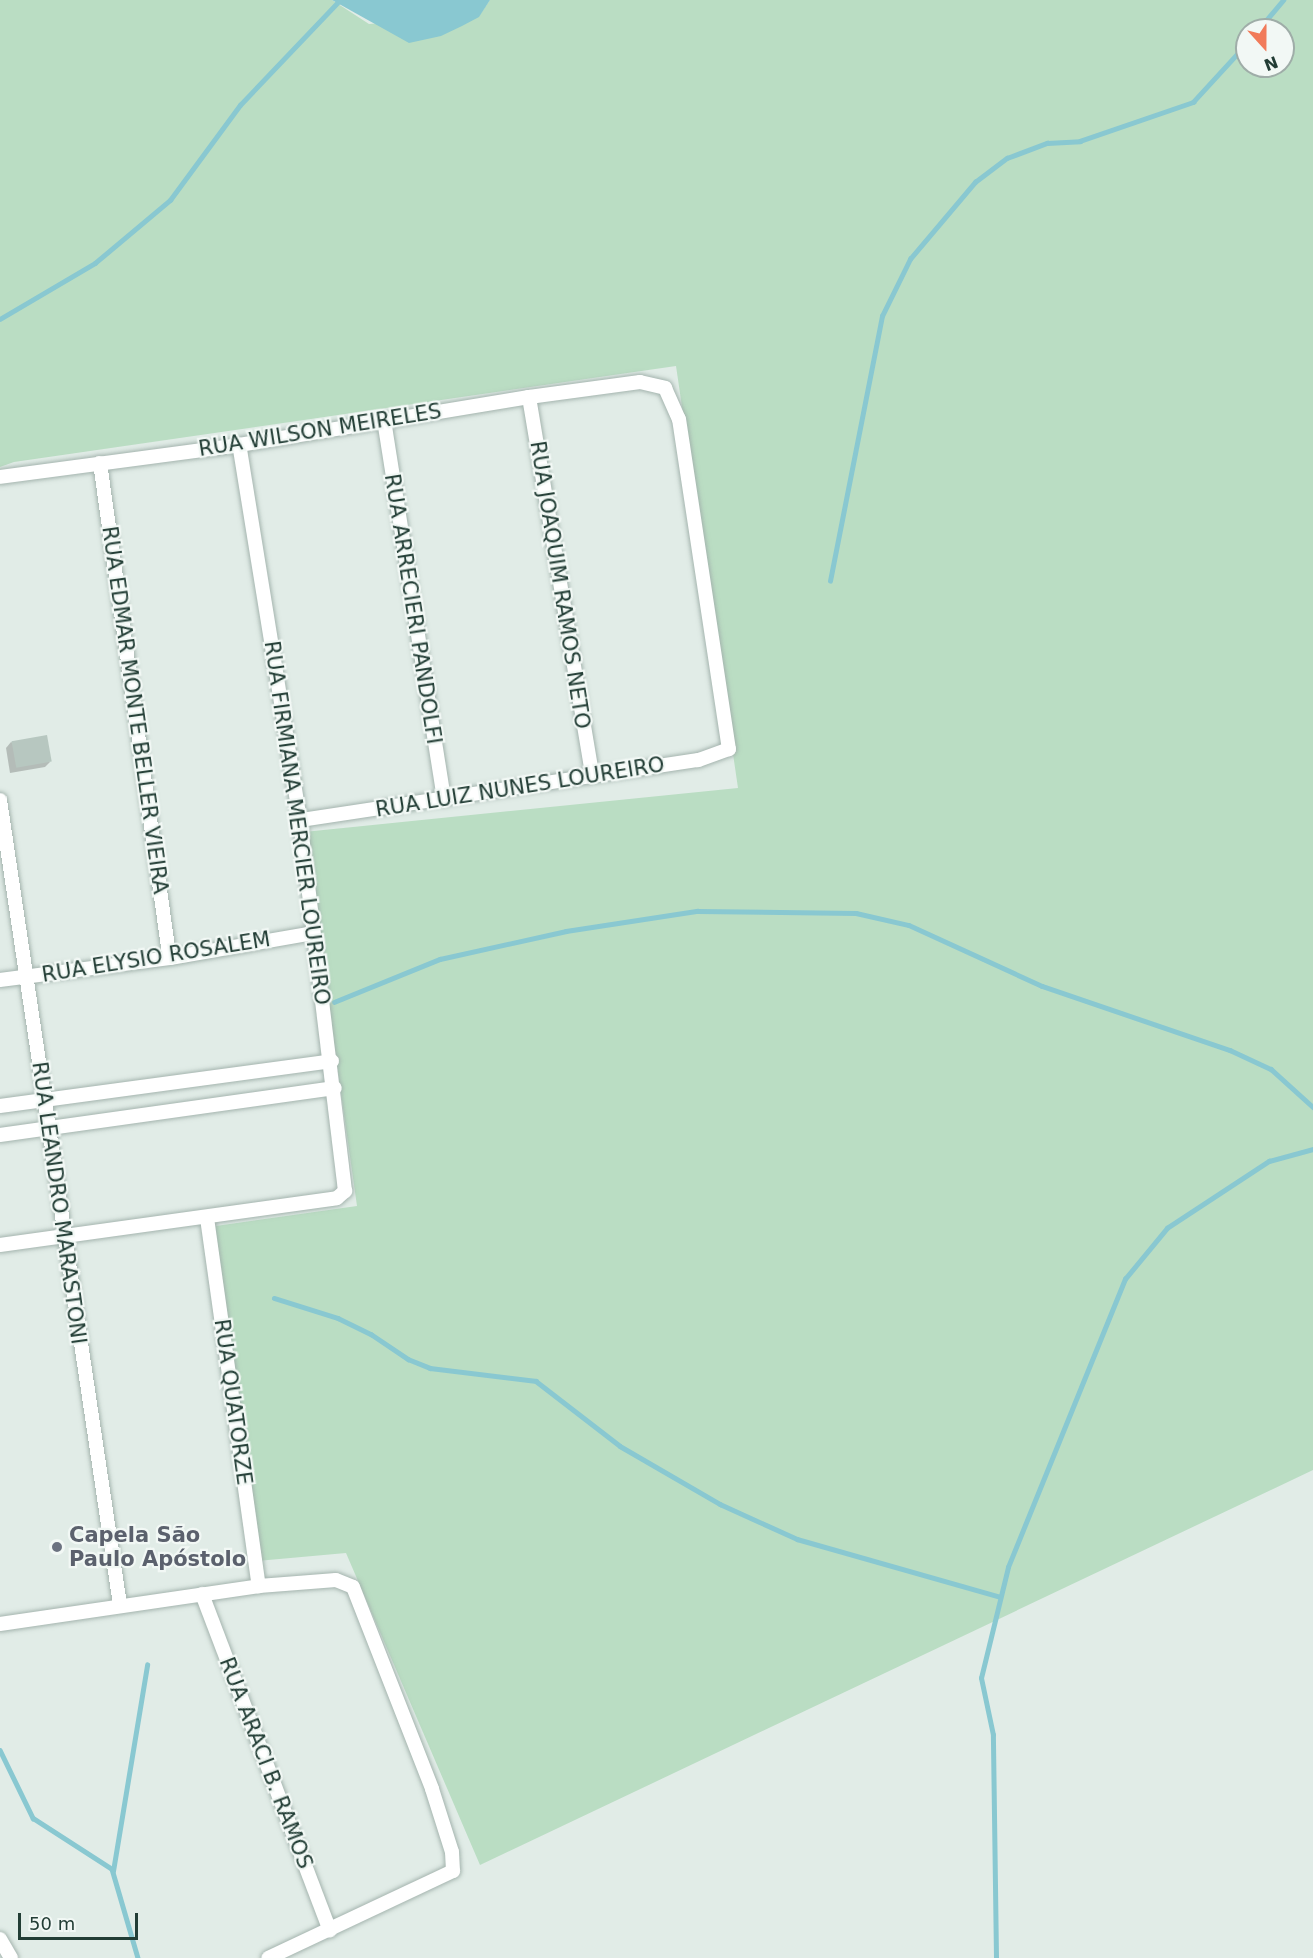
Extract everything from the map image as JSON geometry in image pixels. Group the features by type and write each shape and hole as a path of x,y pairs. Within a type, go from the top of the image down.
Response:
{"street":[{"name":"RUA WILSON MEIRELES","path":"0,477 239,445 529,397 640,382 664,388 680,419 729,741"},
{"name":"RUA JOAQUIM RAMOS NETO","path":"529,397 592,773"},
{"name":"RUA ARRECIERI PANDOLFI","path":"384,420 444,799"},
{"name":"RUA FIRMIANA MERCIER LOUREIRO","path":"207,1218 337,1197 346,1187 300,820 239,445"},
{"name":"RUA EDMAR MONTE BELLER VIEIRA","path":"100,463 170,958"},
{"name":"RUA LUIZ NUNES LOUREIRO","path":"300,820 444,799 592,773 722,755 729,749 729,741"},
{"name":"RUA LEANDRO MARASTONI","path":"0,800 120,1605"},
{"name":"RUA ELYSIO ROSALEM","path":"0,980 170,958 313,933"},
{"path":"0,1106 332,1062"},
{"path":"190,1080 192,1107"},
{"path":"0,1135 335,1088"},
{"path":"0,1245 207,1218"},
{"name":"RUA QUATORZE","path":"207,1218 260,1587"},
{"path":"0,1624 120,1605 260,1587 336,1580 353,1587 432,1789 454,1863 447,1877 268,1958"},
{"name":"RUA ARACI B. RAMOS","path":"201,1594 330,1931"},
{"path":"0,1938 11,1958"}],"green space":[{"path":"0,0 332,0 369,24 479,16 490,0 1313,0 1313,1470 480,1865 346,1553 257,1561 209,1227 357,1206 304,832 738,788 676,366 14,462 0,467"}],"water":[{"path":"332,0 490,0 479,17 441,36 409,43"}],"building":[{"path":"47,735 52,762 16,768 12,741"}],"waterway":[{"path":"0,319 95,263 170,200 240,105 340,0"},
{"path":"1268,18 1283,0"},
{"path":"830,581 882,316 910,259 975,182 1007,158 1047,143 1080,141 1193,102 1235,56"},
{"path":"334,1002 440,959 566,931 697,911 856,913 909,925 1042,986 1230,1050 1271,1069 1313,1107"},
{"path":"996,1958 993,1735 981,1678 1008,1567 1125,1279 1167,1228 1269,1161 1313,1149"},
{"path":"274,1298 338,1318 371,1334 408,1359 430,1368 536,1381 620,1446 720,1504 797,1539 1000,1597"},
{"path":"113,1871 147,1665"},
{"path":"0,1750 33,1818 112,1869 138,1958"}],"place":[{"name":"Capela São Paulo Apóstolo","path":"57,1547"}]}
